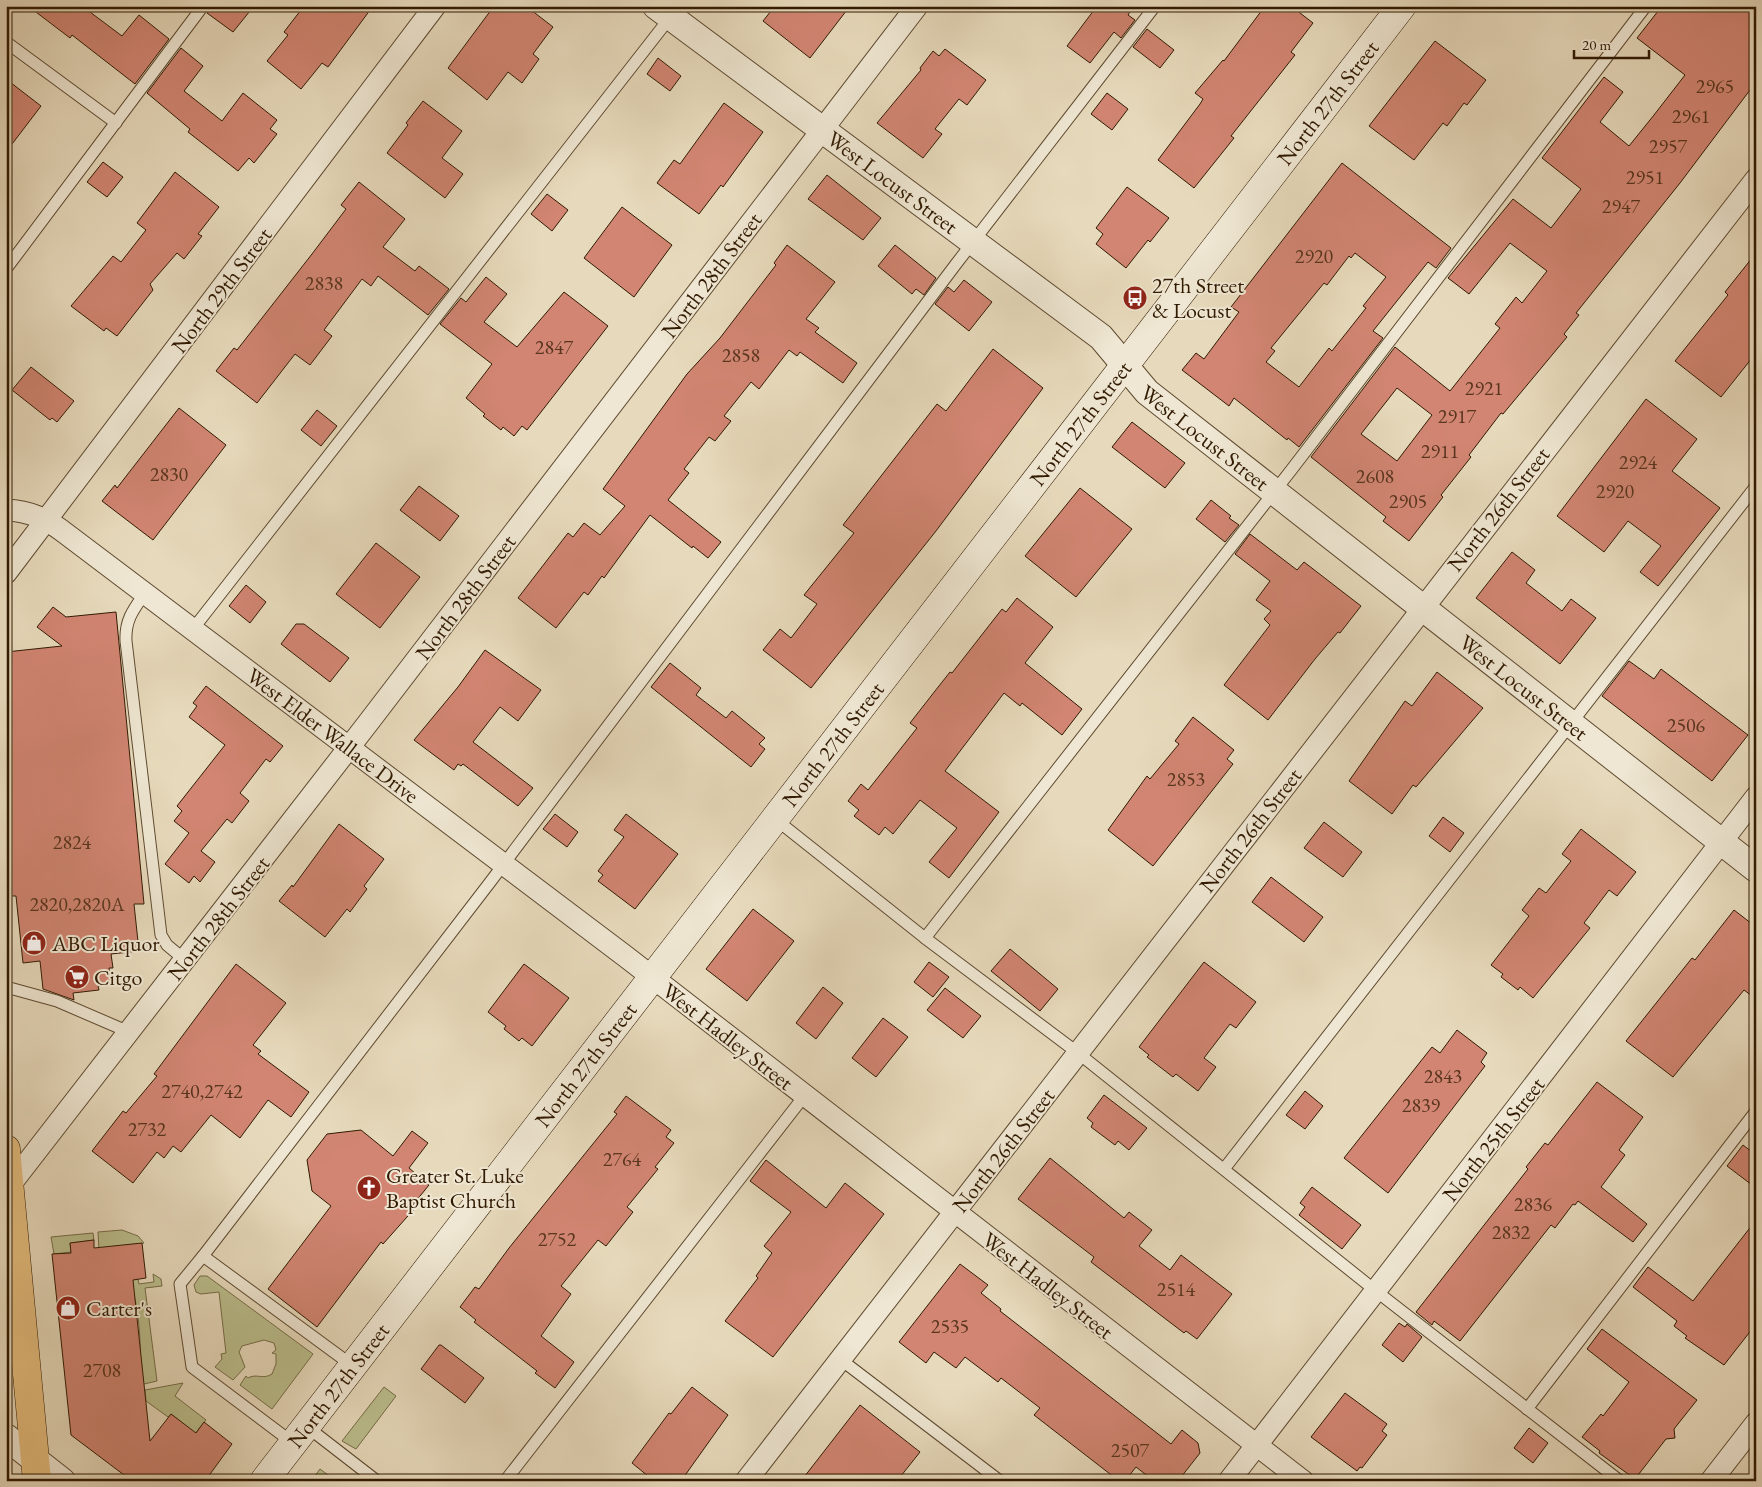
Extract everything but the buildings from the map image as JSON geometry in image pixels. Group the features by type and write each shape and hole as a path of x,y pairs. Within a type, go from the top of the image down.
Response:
{"main road":[{"name":"North 27th Street","path":"264,1481 1402,6"},
{"path":"6,1149 37,1470"}],"street":[{"name":"North 29th Street","path":"6,573 436,6"},
{"name":"North 28th Street","path":"10,1186 350,747 917,6"},
{"name":"West Locust Street","path":"668,10 823,129 1101,337 1147,392 1756,869"},
{"name":"North 26th Street","path":"746,1481 1422,607 1756,179"},
{"name":"West Elder Wallace Drive","path":"6,510 21,511 47,519 652,977"},
{"name":"North 25th Street","path":"1229,1481 1756,797"},
{"name":"West Hadley Street","path":"652,977 1303,1481"},
{"path":"1711,1481 1756,1423"},
{"path":"6,1438 37,1470 62,1481"}],"lane":[{"path":"6,269 203,6"},
{"path":"378,1481 299,1435 192,1367 180,1284 504,864 974,242 1155,6"},
{"path":"925,938 1275,491 1646,6"},
{"path":"193,629 668,10"},
{"path":"6,42 116,123"},
{"path":"1224,1170 1756,486"},
{"path":"146,593 128,616 125,627 126,641 161,935 167,945 185,960"},
{"path":"774,818 925,938 1078,1053 1376,1291 1620,1481"},
{"path":"6,987 57,1001 129,1032"},
{"path":"505,1481 805,1096"},
{"path":"1527,1408 1756,1111"},
{"path":"203,1256 352,1366"},
{"path":"840,1359 992,1478"}],"green space":[{"path":"122,1230 138,1236 144,1243 99,1250 98,1232"},
{"path":"93,1233 94,1240 70,1243 71,1252 54,1254 51,1237"},
{"path":"153,1274 161,1279 162,1286 145,1288 157,1381 140,1385 138,1319 130,1280 138,1279 139,1284 154,1282"},
{"path":"200,1276 207,1276 313,1354 272,1409 240,1385 246,1376 248,1378 272,1374 276,1364 276,1354 272,1353 276,1350 274,1343 264,1340 242,1346 239,1352 245,1367 233,1380 215,1367 222,1359 221,1354 226,1353 219,1292 201,1294 196,1292 194,1285"},
{"path":"183,1383 175,1396 206,1420 193,1436 184,1424 171,1414 168,1417 146,1401 145,1390"},
{"path":"384,1387 396,1396 356,1449 342,1441"},
{"path":"320,1469 336,1481 311,1481"}],"place":[{"name":"27th Street & Locust","path":"1135,298"},
{"name":"ABC Liquor","path":"34,943"},
{"name":"Citgo","path":"77,977"},
{"name":"Greater St. Luke Baptist Church","path":"369,1188"},
{"name":"Carter's","path":"68,1308"}]}
